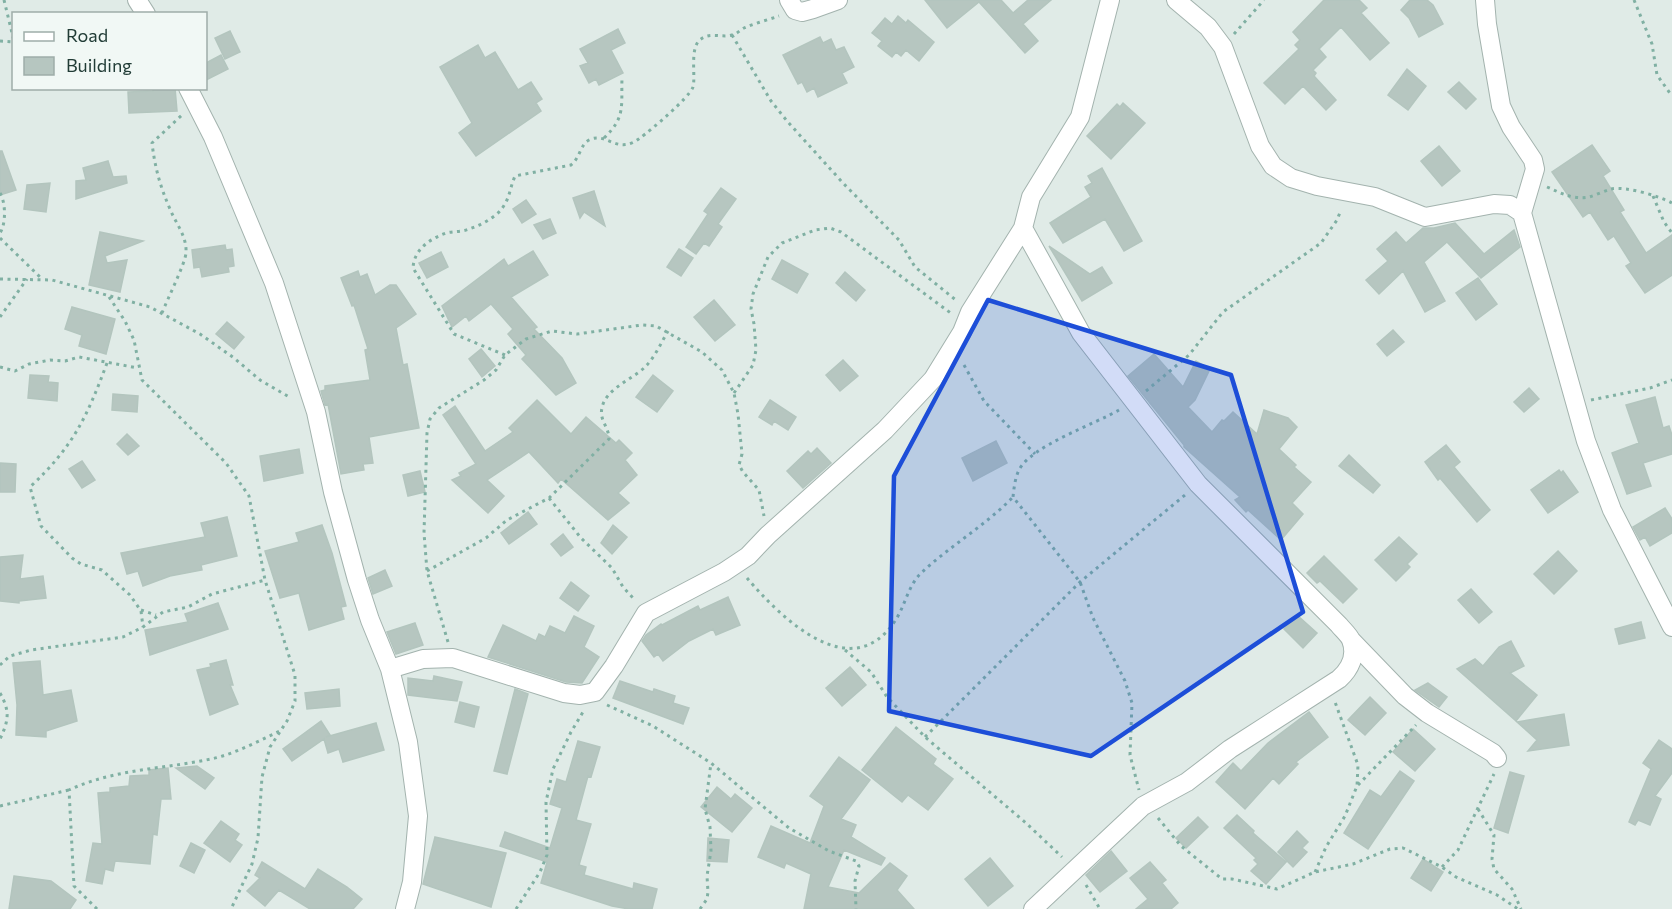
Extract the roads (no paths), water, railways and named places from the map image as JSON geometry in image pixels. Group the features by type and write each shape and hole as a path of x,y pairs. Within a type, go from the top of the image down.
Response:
{"street":[{"path":"792,5 802,12 838,0"},
{"path":"390,669 423,659 453,658 564,693 593,696 646,613 736,565 748,556 768,535 885,430 933,379 967,318 1023,228 1031,197 1080,117 1110,0"},
{"path":"1176,0 1208,27 1223,47 1260,146 1273,166 1291,178 1317,186 1375,197 1425,217 1494,204 1510,205 1522,213"},
{"path":"1485,0 1501,106 1533,160 1535,170 1522,213 1552,314 1574,402 1612,510 1672,627"},
{"path":"189,90 213,137 274,283 316,412 333,492 357,580 390,669 408,742 418,816 412,882 405,909"},
{"path":"1023,228 1081,333 1198,484 1339,625 1405,696 1427,713 1493,753 1497,758"},
{"path":"1032,909 1143,806 1187,782 1230,749 1339,679 1348,671 1353,660 1351,640"}]}
